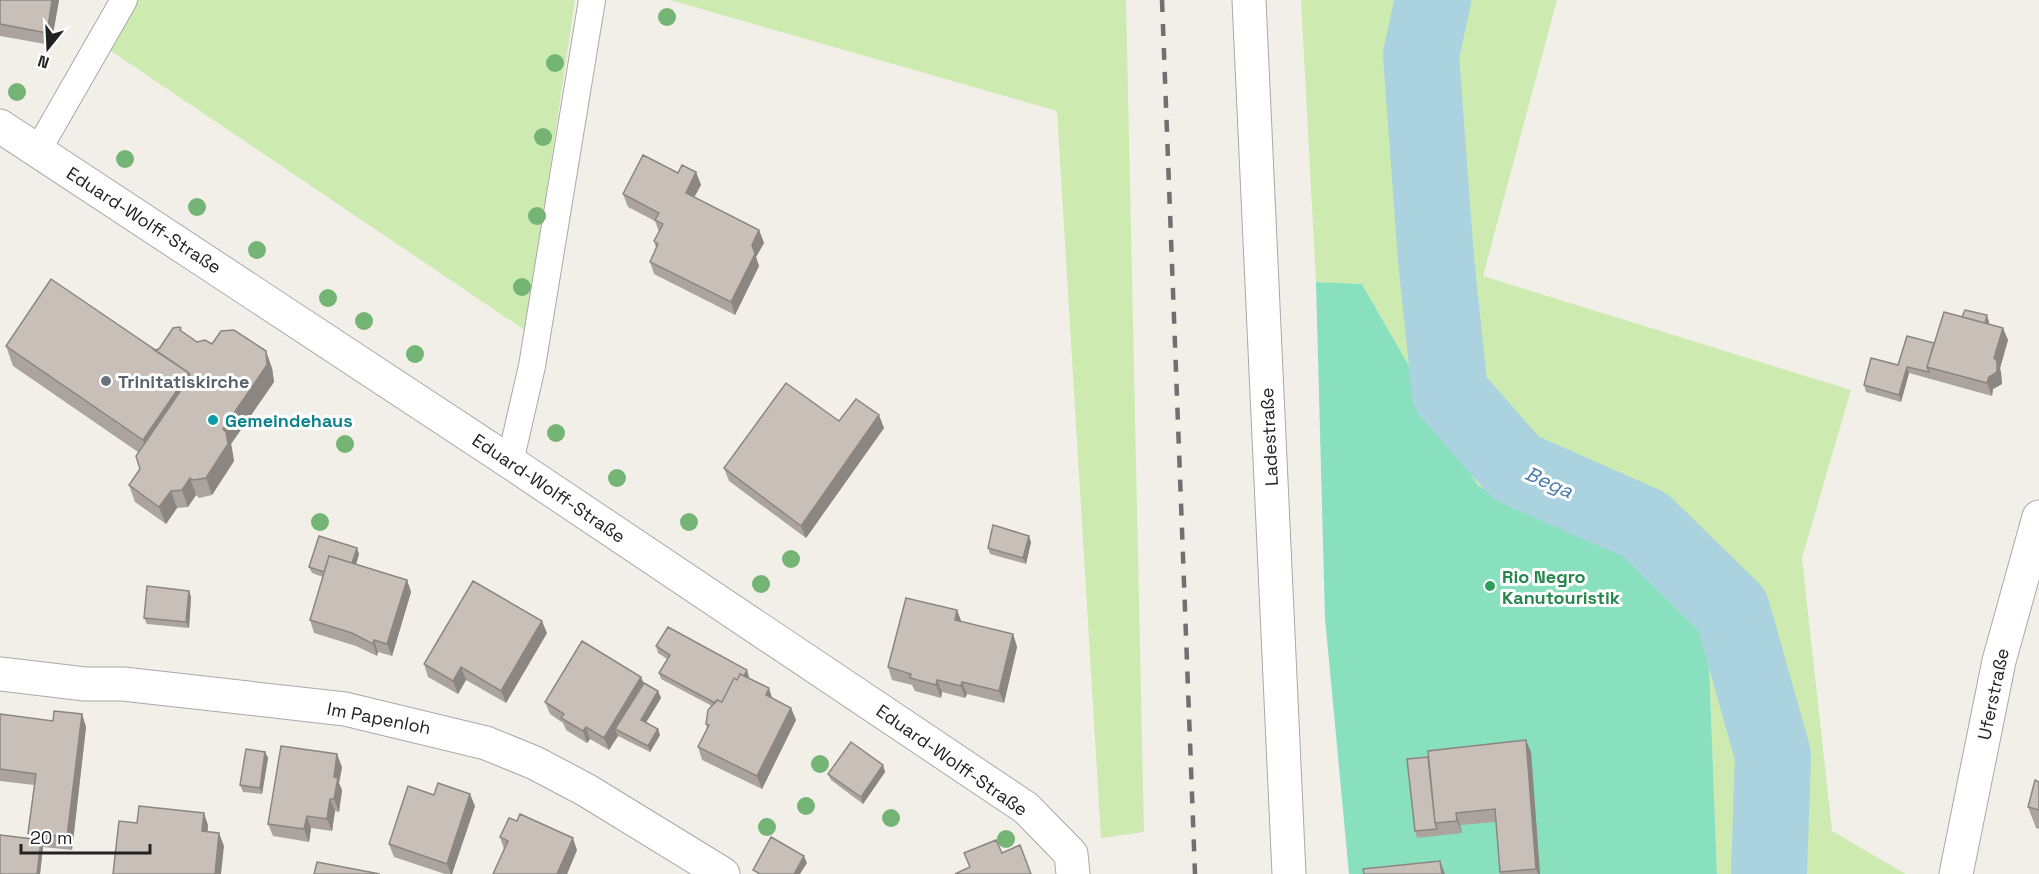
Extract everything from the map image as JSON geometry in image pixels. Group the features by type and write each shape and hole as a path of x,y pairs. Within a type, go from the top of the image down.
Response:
{"street":[{"name":"Ladestraße","path":"1249,0 1289,874"},
{"name":"Eduard-Wolff-Straße","path":"0,126 510,462 1026,808 1071,854 1073,874"},
{"name":"Uferstraße","path":"1956,874 1999,662 2039,516"},
{"name":"Im Papenloh","path":"0,674 85,684 123,684 345,709 486,743 535,763 586,790 723,874"}],"lane":[{"path":"38,150 124,0"},
{"path":"510,462 532,366 592,0"}],"green space":[{"path":"137,0 575,0 526,331 108,49"},
{"path":"670,0 1126,0 1144,832 1101,838 1057,111"},
{"path":"1301,0 1557,0 1483,276 1851,390 1802,558 1832,831 1906,874 1717,874 1708,636 1624,555 1478,486 1362,284 1316,282"},
{"name":"Rio Negro Kanutouristik","path":"1316,282 1362,284 1478,486 1624,555 1708,636 1717,874 1349,874 1325,618"}],"building":[{"path":"0,0 52,0 47,33 0,24"},
{"path":"643,155 678,173 682,165 696,172 686,193 759,230 752,245 755,254 731,302 650,262 658,244 654,241 663,224 655,220 659,213 623,194"},
{"name":"Trinitatiskirche","path":"51,279 189,373 143,440 6,346"},
{"path":"1965,310 1987,315 1985,323 1962,317"},
{"path":"1944,312 2003,328 1994,358 1997,361 1997,372 1989,377 1987,383 1927,367"},
{"name":"Gemeindehaus","path":"179,327 197,342 205,340 212,344 221,331 234,330 266,351 267,365 223,429 226,432 228,444 206,478 193,480 190,478 182,490 171,491 159,507 129,485 140,469 136,456 190,377 189,373 154,350 159,349 173,328"},
{"path":"1907,336 1934,343 1927,367 1929,372 1907,367 1899,395 1864,385 1871,358 1898,365"},
{"path":"786,383 839,421 856,399 879,415 801,526 724,468"},
{"path":"993,525 1029,536 1023,558 988,548"},
{"path":"319,536 357,548 352,563 329,556 324,572 309,567"},
{"path":"329,556 407,580 387,644 374,640 373,644 352,633 310,620"},
{"path":"473,581 542,621 501,691 461,667 453,681 424,664"},
{"path":"147,586 189,591 186,622 144,618"},
{"path":"906,598 957,610 955,620 1013,634 999,691 962,682 961,686 937,680 936,685 910,678 911,674 888,667"},
{"path":"668,627 747,670 744,676 740,674 737,680 734,678 722,702 717,700 715,703 659,673 670,655 656,646"},
{"path":"582,641 641,677 604,738 586,727 583,731 561,718 564,714 545,702"},
{"path":"740,674 769,688 766,695 791,708 757,776 698,747 709,725 706,724 708,710 717,700 722,702 734,678 737,680"},
{"path":"644,683 658,691 641,720 658,729 648,746 615,729"},
{"path":"54,711 82,714 67,837 28,833 36,774 0,769 0,714 53,721"},
{"path":"1526,740 1536,869 1500,872 1495,809 1456,813 1457,821 1435,823 1428,751"},
{"path":"851,742 883,765 861,797 828,774"},
{"path":"281,746 337,754 334,777 338,778 334,799 330,799 327,819 307,816 304,829 268,824"},
{"path":"246,749 265,752 260,788 240,785"},
{"path":"1428,757 1437,829 1415,831 1407,759"},
{"path":"2035,780 2039,782 2039,810 2028,807"},
{"path":"438,783 470,794 447,864 389,844 408,786 434,795"},
{"path":"139,806 204,813 202,831 219,833 215,874 113,874 119,821 137,823"},
{"path":"520,814 573,838 557,874 493,874 508,841 500,837 509,818 517,821"},
{"path":"0,835 41,840 37,874 0,874"},
{"path":"771,837 804,856 794,874 760,874 753,870"},
{"path":"996,840 1002,853 1020,845 1031,874 955,874 970,867 964,853"},
{"path":"1440,861 1442,874 1364,874 1363,869"},
{"path":"317,862 380,874 314,874"}],"waterway":[{"name":"Bega","path":"1433,0 1421,55 1436,259 1450,393 1516,468 1645,525 1732,610 1773,755 1769,874"}],"railway":[{"path":"1162,0 1195,874"}],"place":[{"name":"Trinitatiskirche","path":"106,381"},
{"name":"Gemeindehaus","path":"213,420"},
{"name":"Rio Negro Kanutouristik","path":"1490,586"}]}
